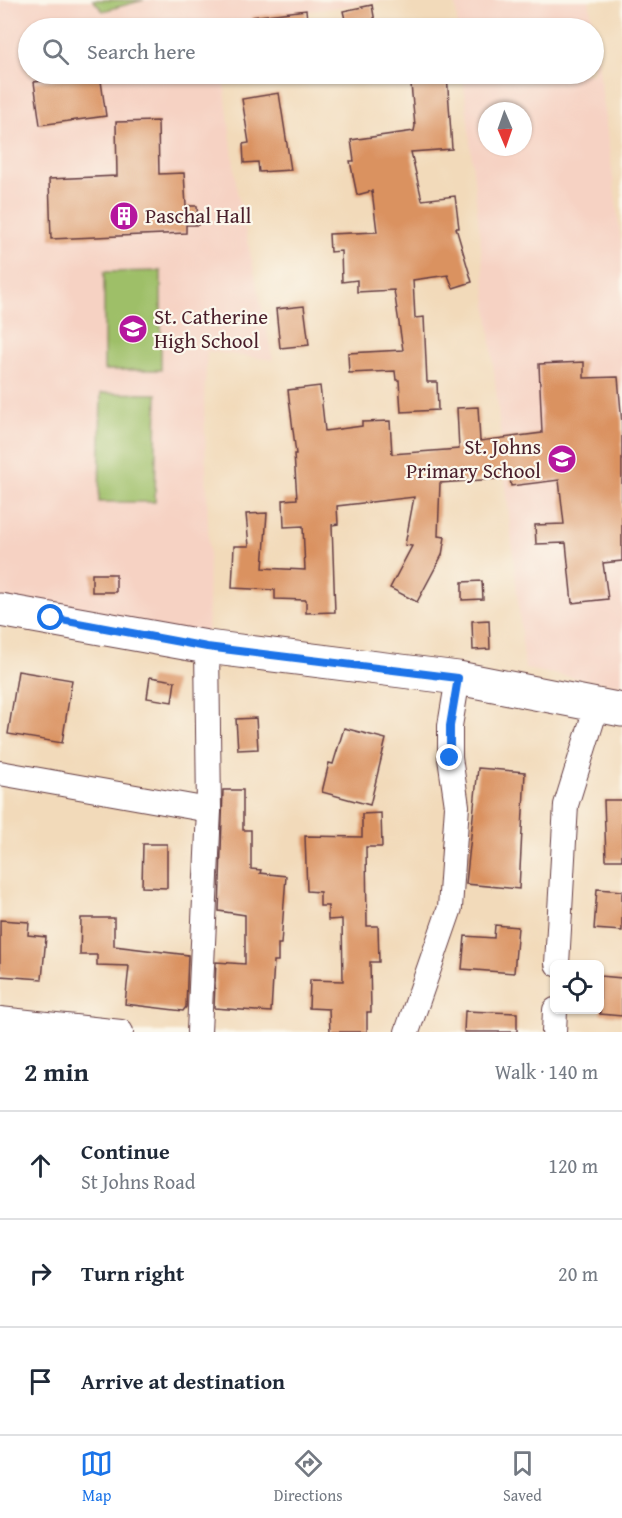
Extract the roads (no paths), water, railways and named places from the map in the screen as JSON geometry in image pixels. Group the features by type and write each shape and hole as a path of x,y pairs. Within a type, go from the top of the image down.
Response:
{"main road":[{"path":"0,610 207,647 458,678 609,707"}],"street":[{"path":"199,1032 209,810 207,647"},
{"path":"407,1032 450,908 457,806 450,758 450,726 458,678"},
{"path":"557,960 566,805 609,707"},
{"path":"0,773 209,810"},
{"path":"554,1032 555,1014"},
{"path":"0,1019 121,1032"}],"place":[{"name":"Paschal Hall","path":"124,216"},
{"name":"St. Catherine High School","path":"133,329"},
{"name":"St. Johns Primary School","path":"562,459"}]}
